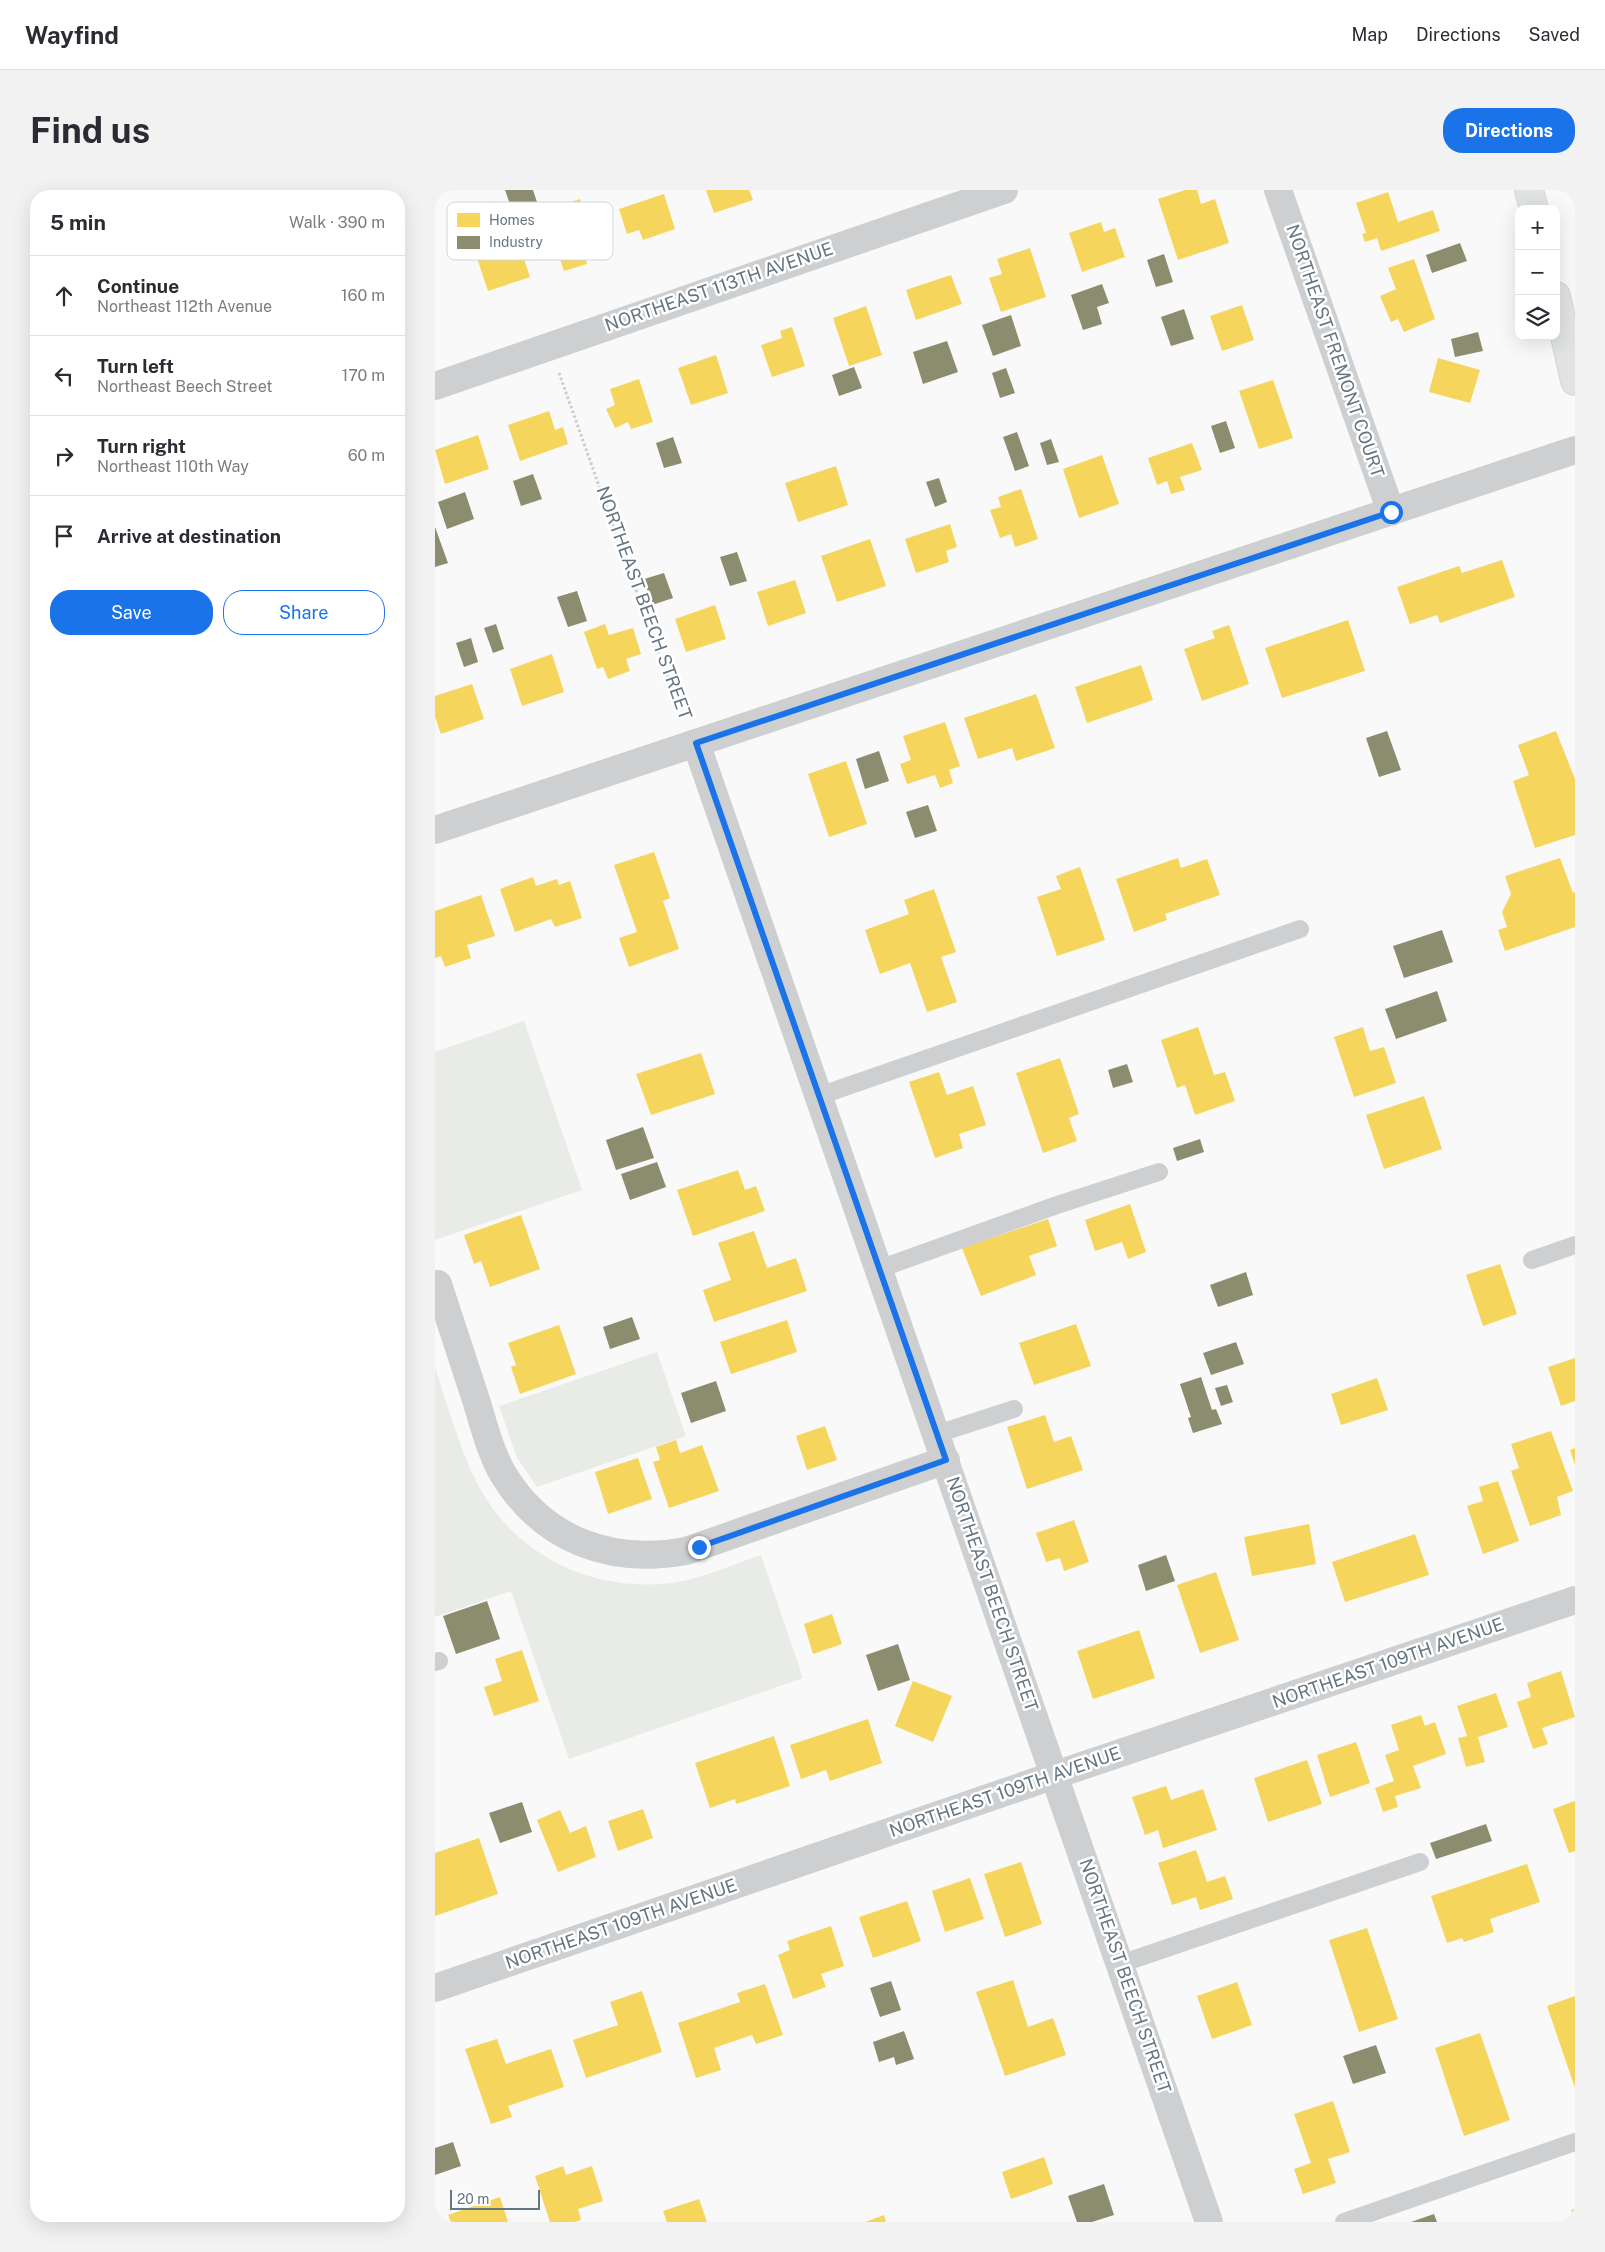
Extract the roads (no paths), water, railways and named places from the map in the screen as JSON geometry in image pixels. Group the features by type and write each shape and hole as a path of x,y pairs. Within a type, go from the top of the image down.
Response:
{"main road":[{"path":"1529,190 1533,205"},
{"path":"1560,314 1575,381"}],"street":[{"name":"NORTHEAST 113TH AVENUE","path":"435,386 1004,190"},
{"name":"NORTHEAST FREMONT COURT","path":"1278,190 1391,512"},
{"path":"435,830 1575,450"},
{"name":"NORTHEAST BEECH STREET","path":"696,743 1209,2222"},
{"path":"438,1284 491,1446 502,1472 528,1507 562,1533 587,1545 615,1553 643,1556 686,1551 946,1460"},
{"name":"NORTHEAST 109TH AVENUE","path":"435,1988 1055,1775 1575,1600"}],"lane":[{"path":"819,1096 1300,929"},
{"path":"879,1269 1159,1172"},
{"path":"1533,1260 1575,1246"},
{"path":"937,1434 1014,1409"},
{"path":"1120,1964 1420,1862"},
{"path":"1343,2222 1575,2142"}]}
